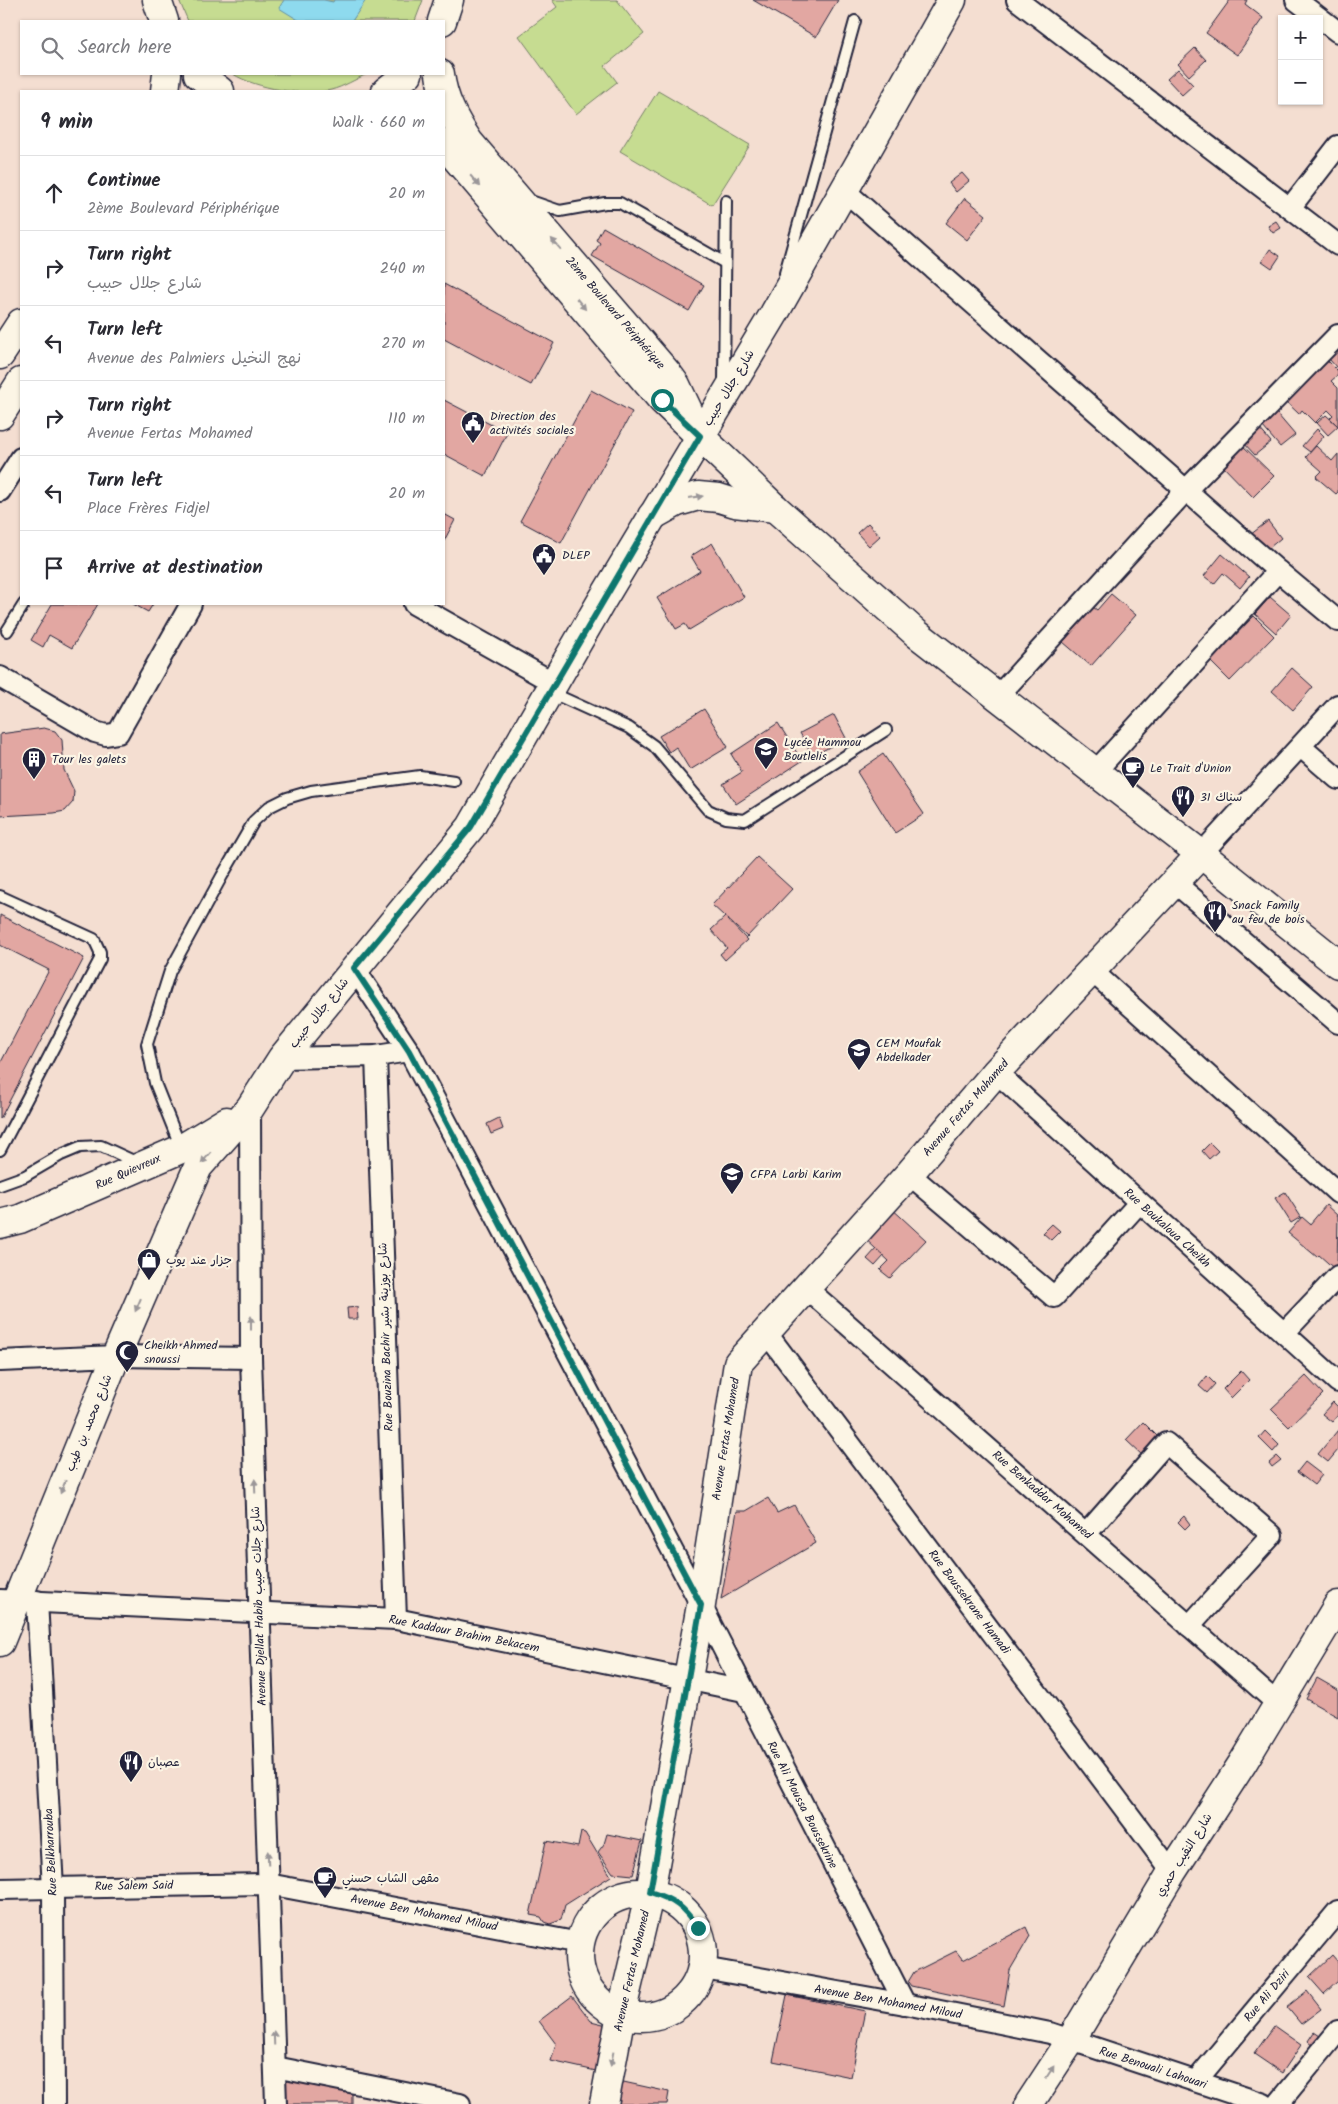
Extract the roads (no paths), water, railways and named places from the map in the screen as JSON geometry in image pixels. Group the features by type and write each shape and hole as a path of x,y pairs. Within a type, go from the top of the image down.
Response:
{"street":[{"name":"شارع جلال حبيب","path":"250,1108 282,1058 471,827 652,516 774,314 952,0"},
{"path":"1017,0 1338,245"},
{"path":"1296,0 1338,32"},
{"path":"165,90 167,75"},
{"path":"199,75 219,90"},
{"path":"387,90 407,75"},
{"name":"2ème Boulevard Périphérique","path":"440,75 444,90"},
{"name":"2ème Boulevard Périphérique","path":"445,94 451,114 469,142 668,374 676,385 700,436"},
{"name":"2ème Boulevard Périphérique","path":"445,145 662,400 700,436"},
{"path":"1290,208 1338,146"},
{"path":"845,190 1278,571 1338,621"},
{"path":"0,355 20,325"},
{"path":"998,696 1187,489 1338,335"},
{"path":"0,414 20,384"},
{"path":"700,436 775,508 917,634 1201,854 1338,964"},
{"path":"0,491 20,460"},
{"path":"652,516 677,502 698,496 719,498 735,504 775,508"},
{"path":"1095,772 1278,571"},
{"path":"0,677 95,732 106,734 118,733 190,605"},
{"path":"416,605 552,687"},
{"path":"1201,854 1338,705"},
{"path":"1300,747 1338,779"},
{"name":"Avenue Fertas Mohamed","path":"604,2104 621,2014 650,1892 701,1605 738,1363 908,1174 996,1072 1201,854"},
{"path":"1174,882 1338,1023"},
{"name":"Rue Ali Moussa Boussekrine","path":"354,968 409,1051 701,1605 905,2004"},
{"path":"1092,972 1338,1193"},
{"path":"282,1058 376,1056 409,1051"},
{"name":"Rue Bouzina Bachir شارع بوزينة بشير","path":"376,1056 396,1619"},
{"name":"Rue Boukaloua Cheikh","path":"996,1072 1338,1382"},
{"name":"Rue Quievreux","path":"0,1224 20,1219 181,1149 250,1108"},
{"name":"شارع محمد بن طيب","path":"0,1642 116,1356 198,1167 250,1108"},
{"name":"Avenue Djellat Habib شارع جلات حبيب","path":"250,1108 251,1358 276,2104"},
{"path":"908,1174 1054,1297 1139,1203"},
{"path":"1284,1334 1338,1276"},
{"name":"Rue Benkaddar Mohamed","path":"805,1287 1278,1704"},
{"name":"Rue Boussekrane Hamadi","path":"765,1332 1172,1872"},
{"path":"0,1361 116,1356 251,1358"},
{"path":"1086,1534 1166,1443 1272,1535 1189,1626"},
{"name":"Rue Kaddour Brahim Bekacem","path":"18,1600 396,1619 744,1691"},
{"name":"Rue Belkharrouba","path":"18,1600 53,1888 54,2104"},
{"name":"شارع النقيب حمري","path":"1029,2104 1071,2040 1172,1872 1338,1605"},
{"name":"Rue Salem Said","path":"0,1889 268,1884"},
{"name":"Avenue Ben Mohamed Miloud","path":"268,1884 580,1943"},
{"path":"650,1892 676,1903 686,1911 698,1928 704,1948 703,1968 695,1988 681,2004 662,2014 642,2018 621,2014 605,2006 592,1994 583,1978 579,1961 580,1943 586,1925 598,1910 613,1899 631,1893 650,1892"},
{"name":"Rue Ali Dziri","path":"1196,2082 1338,1911"},
{"name":"Avenue Ben Mohamed Miloud","path":"703,1968 905,2004 1050,2033 1071,2040"},
{"path":"1278,2104 1338,2031"},
{"name":"Rue Benouali Lahouari","path":"1071,2040 1264,2104"},
{"path":"275,2067 460,2104"}],"lane":[{"path":"774,314 855,21"},
{"path":"514,195 560,211 605,203 620,203 726,263"},
{"path":"723,399 726,201"},
{"path":"7,631 23,605"},
{"path":"552,687 629,728 654,746 708,810 726,818 744,820 886,730"},
{"path":"181,1149 155,1082 147,1044 170,971 254,822 269,808 287,798 312,791 420,776 454,781"},
{"path":"0,896 94,939 100,952 100,959 0,1150"},
{"path":"0,1184 25,1176 61,1155 80,1147 101,1146 144,1165"}],"water":[{"path":"284,0 324,0 333,2 334,0 366,0 353,20 298,20 279,8"}],"place":[{"name":"Direction des activités sociales","path":"473,444"},
{"name":"DLEP","path":"544,576"},
{"name":"Lycée Hammou Boutlelis","path":"766,770"},
{"name":"Tour les galets","path":"34,780"},
{"name":"Le Trait d'Union","path":"1133,789"},
{"name":"سناك 31","path":"1183,818"},
{"name":"Snack Family au feu de bois","path":"1215,933"},
{"name":"CEM Moufak Abdelkader","path":"859,1071"},
{"name":"CFPA Larbi Karim","path":"732,1195"},
{"name":"جزار عند يوب","path":"149,1281"},
{"name":"Cheikh Ahmed snoussi","path":"127,1373"},
{"name":"عصبان","path":"131,1783"},
{"name":"مقهى الشاب حسني","path":"325,1899"}]}
